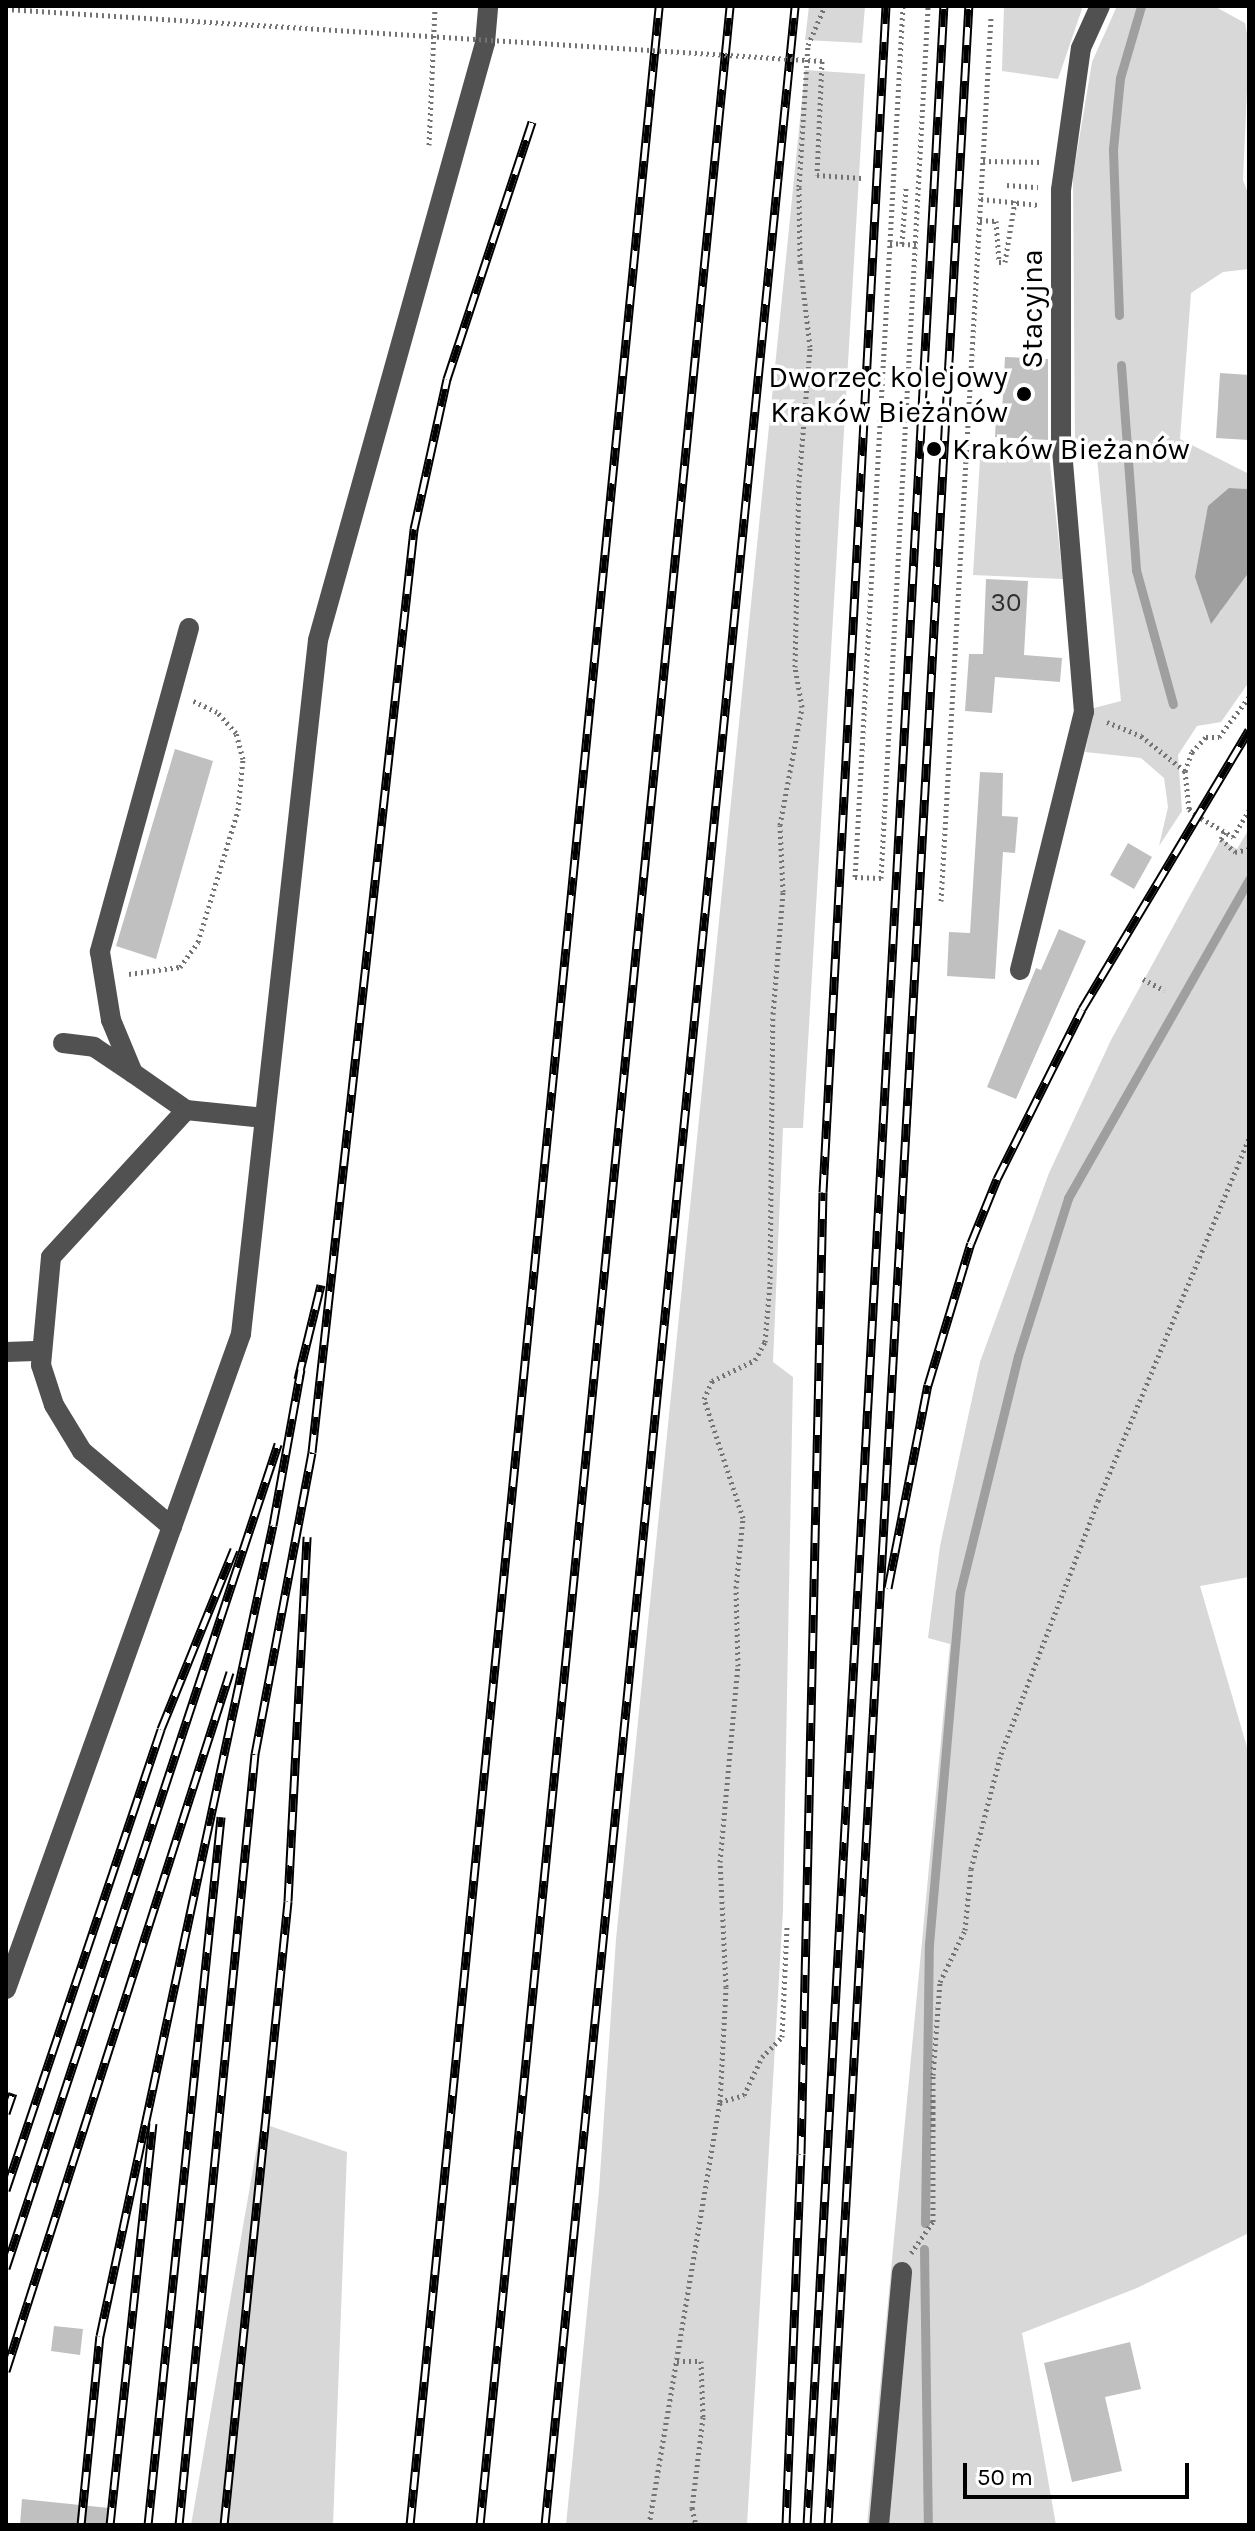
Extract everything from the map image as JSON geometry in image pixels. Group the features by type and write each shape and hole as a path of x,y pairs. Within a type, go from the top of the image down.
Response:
{"street":[{"path":"6,1989 241,1334 318,640 485,43 488,6"},
{"name":"Stacyjna","path":"1020,970 1084,712 1061,437 1061,190 1081,48 1100,6"},
{"path":"133,1073 111,1020 100,952 169,690 189,628"},
{"path":"63,1043 94,1047 186,1110 265,1118"},
{"path":"172,1527 82,1451 54,1405 42,1351 51,1257 186,1110"},
{"path":"6,1352 42,1351"},
{"path":"879,2525 902,2272"}],"path":[{"path":"430,126 435,6"},
{"path":"649,2525 720,2102 726,1987 720,1862 738,1666 736,1588 743,1518 704,1399 712,1381 755,1360 765,1342 770,1284 773,1014 783,892 780,825 802,707 795,667 799,498 810,347 800,262 799,187 808,45 825,6"},
{"path":"903,6 855,877 881,878 928,6"},
{"path":"6,9 822,61 817,175 862,178"},
{"path":"941,901 991,18"},
{"path":"981,199 1045,206 1046,163 983,161"},
{"path":"1007,185 1034,186"},
{"path":"902,244 906,188"},
{"path":"980,220 996,221 999,262 1005,262 1015,201"},
{"path":"890,243 916,245"},
{"path":"104,975 180,967 198,942 238,810 243,759 236,733 217,712 169,690"},
{"path":"1249,697 1219,737 1206,737 1192,752 1185,771 1189,809 1233,837 1249,810"},
{"path":"1084,712 1141,736 1185,771"},
{"path":"1225,832 1221,839 1235,852 1249,849"},
{"path":"1143,979 1164,990"},
{"path":"902,2272 933,2222 933,2075 940,1982 965,1930 971,1869 1001,1754 1098,1501 1249,1138"},
{"path":"720,2102 744,2095 762,2057 782,2037 787,1927"},
{"path":"677,2361 701,2361 703,2417 692,2508 696,2525"}],"shaded area":[{"path":"809,6 865,6 862,43 805,40"},
{"path":"1004,6 1083,6 1058,79 1002,71"},
{"path":"1117,6 1214,6 1245,23 1249,44 1243,180 1249,196 1249,269 1223,272 1191,293 1180,439 1249,474 1249,489 1229,488 1220,613 1229,592 1249,572 1249,682 1221,722 1197,726 1178,755 1182,811 1159,846 1168,807 1164,778 1141,758 1085,752 1094,708 1121,701 1096,448 1075,447 1073,176 1092,62"},
{"path":"805,70 865,74 803,1128 783,1128 773,1362 793,1377 783,1910 747,2525 566,2525 599,2190 616,1939"},
{"path":"981,442 1048,446 1063,579 973,575"},
{"path":"1229,488 1249,489 1249,572 1211,624 1195,577 1208,506"},
{"path":"1249,829 1249,1577 1200,1586 1249,1754 1249,2233 1137,2288 1022,2333 1056,2525 867,2525 950,1644 928,1638 940,1546 980,1362 1049,1173 1111,1040 1221,839 1237,849"},
{"path":"261,2123 347,2152 333,2525 191,2525"}],"building":[{"name":"Dworzec kolejowy Kraków Bieżanów","path":"1005,357 1048,359 1048,440 995,437 996,412 1002,412"},
{"path":"1220,373 1249,375 1249,440 1216,438"},
{"path":"986,579 1028,581 1024,655 1062,658 1060,682 995,677 992,713 965,711 969,654 983,654"},
{"path":"175,749 213,761 156,959 116,946"},
{"path":"980,772 1003,773 1002,816 1018,817 1015,853 1003,852 995,979 947,976 949,932 970,933"},
{"path":"1128,843 1152,857 1134,889 1110,875"},
{"path":"1059,929 1086,941 1016,1099 987,1087 1036,968 1041,970"},
{"path":"54,2326 83,2329 80,2355 51,2351"},
{"path":"1130,2342 1141,2389 1105,2397 1122,2471 1072,2482 1044,2363"},
{"path":"22,2499 109,2508 108,2525 20,2525"}],"waterway":[{"path":"1119,315 1113,149 1120,78 1141,6"},
{"path":"1121,365 1136,570 1173,704"},
{"path":"925,2223 929,1944 960,1592 1018,1356 1068,1198 1249,879"},
{"path":"924,2249 928,2525"}],"railway":[{"path":"410,2525 659,6"},
{"path":"480,2525 730,6"},
{"path":"545,2525 795,6"},
{"path":"786,2525 801,2154 823,1192 886,6"},
{"path":"807,2525 944,6"},
{"path":"828,2525 969,6"},
{"path":"179,2525 255,1754 312,1452 414,529 447,379 532,122"},
{"path":"888,1588 928,1385 971,1243 997,1179 1082,1009 1249,730"},
{"path":"298,1379 321,1285"},
{"path":"81,2525 100,2336 273,1525 301,1369"},
{"path":"6,2268 278,1444"},
{"path":"224,2525 288,1901 307,1536"},
{"path":"6,2190 161,1729 234,1549"},
{"path":"6,2371 230,1672"},
{"path":"148,2525 221,1817"},
{"path":"6,2113 13,2093"},
{"path":"110,2525 153,2123"}],"place":[{"name":"Dworzec kolejowy Kraków Bieżanów","path":"1024,394"},
{"name":"Kraków Bieżanów","path":"934,449"}]}
